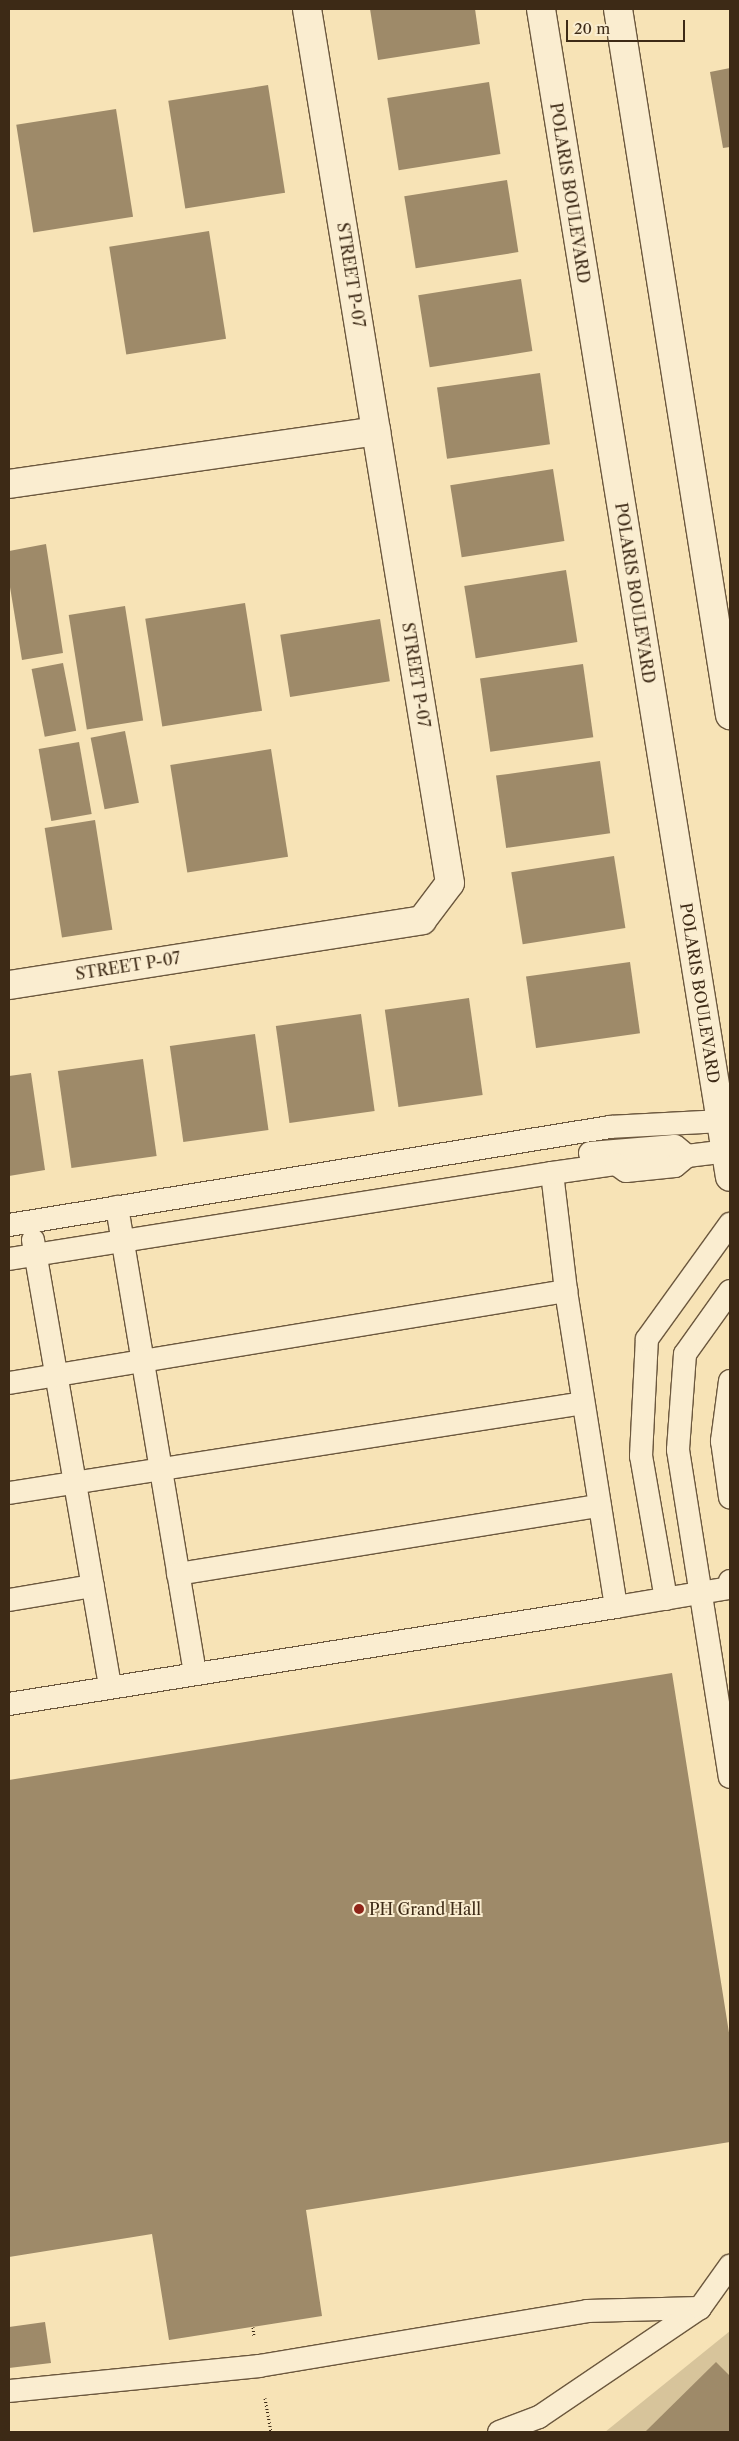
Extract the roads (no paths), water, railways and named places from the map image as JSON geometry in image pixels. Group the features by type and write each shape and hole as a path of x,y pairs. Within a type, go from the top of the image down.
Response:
{"street":[{"name":"STREET P-07","path":"9,985 422,920 450,883 307,9"},
{"name":"POLARIS BOULEVARD","path":"540,9 728,1164"},
{"path":"618,9 730,715"},
{"path":"9,484 376,431"}],"lane":[{"path":"613,1147 620,1120 675,1114 689,1124 721,1122"},
{"path":"9,1259 27,1235 120,1225 613,1147 677,1146 686,1156 728,1164"},
{"path":"9,1245 27,1235 552,1172 613,1147"},
{"path":"552,1172 566,1291 616,1607"},
{"path":"666,1598 640,1456 648,1339 730,1224"},
{"path":"120,1225 195,1674"},
{"path":"27,1235 57,1375 110,1687"},
{"path":"9,1383 566,1291"},
{"path":"730,1291 685,1354 678,1450 730,1777"},
{"path":"730,1382 722,1441 730,1497"},
{"path":"9,1494 583,1403"},
{"path":"178,1574 600,1506"},
{"path":"9,1704 729,1588 730,1581"},
{"path":"9,1600 93,1586"},
{"path":"499,2432 539,2417 700,2308 730,2266"},
{"path":"9,2391 259,2366 587,2311 700,2308"}],"place":[{"name":"PH Grand Hall","path":"359,1909"}]}
